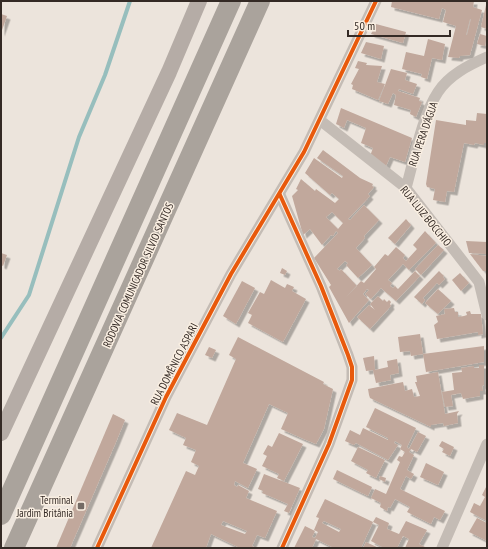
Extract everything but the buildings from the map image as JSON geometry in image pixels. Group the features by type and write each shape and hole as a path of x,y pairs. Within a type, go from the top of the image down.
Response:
{"highway":[{"path":"1,515 231,1"},
{"name":"RODOVIA COMUNICADOR SILVIO SANTOS","path":"14,548 260,1"}],"main road":[{"path":"1,433 159,93 199,1"}],"street":[{"name":"RUA DOMÊNICO ASPARI","path":"97,548 169,391 231,274 280,195 321,121 376,1"},
{"name":"RUA PERA D'ÁGUA","path":"406,188 428,113 438,92 452,77 470,64 487,57"},
{"name":"RUA LUIZ BOCCHIO","path":"321,121 406,188 479,282 487,315"},
{"path":"280,195 321,286 352,368 352,380 328,444 282,548"},
{"path":"442,548 484,458 487,444"}],"waterway":[{"path":"1,338 29,295 79,137 105,75 130,1"}],"cycle path":[{"path":"97,548 166,397 231,274 304,152 376,1"},
{"path":"280,195 321,286 352,367 352,380 329,444 282,548"}],"place":[{"name":"Terminal Jardim Britânia","path":"81,506"}]}
